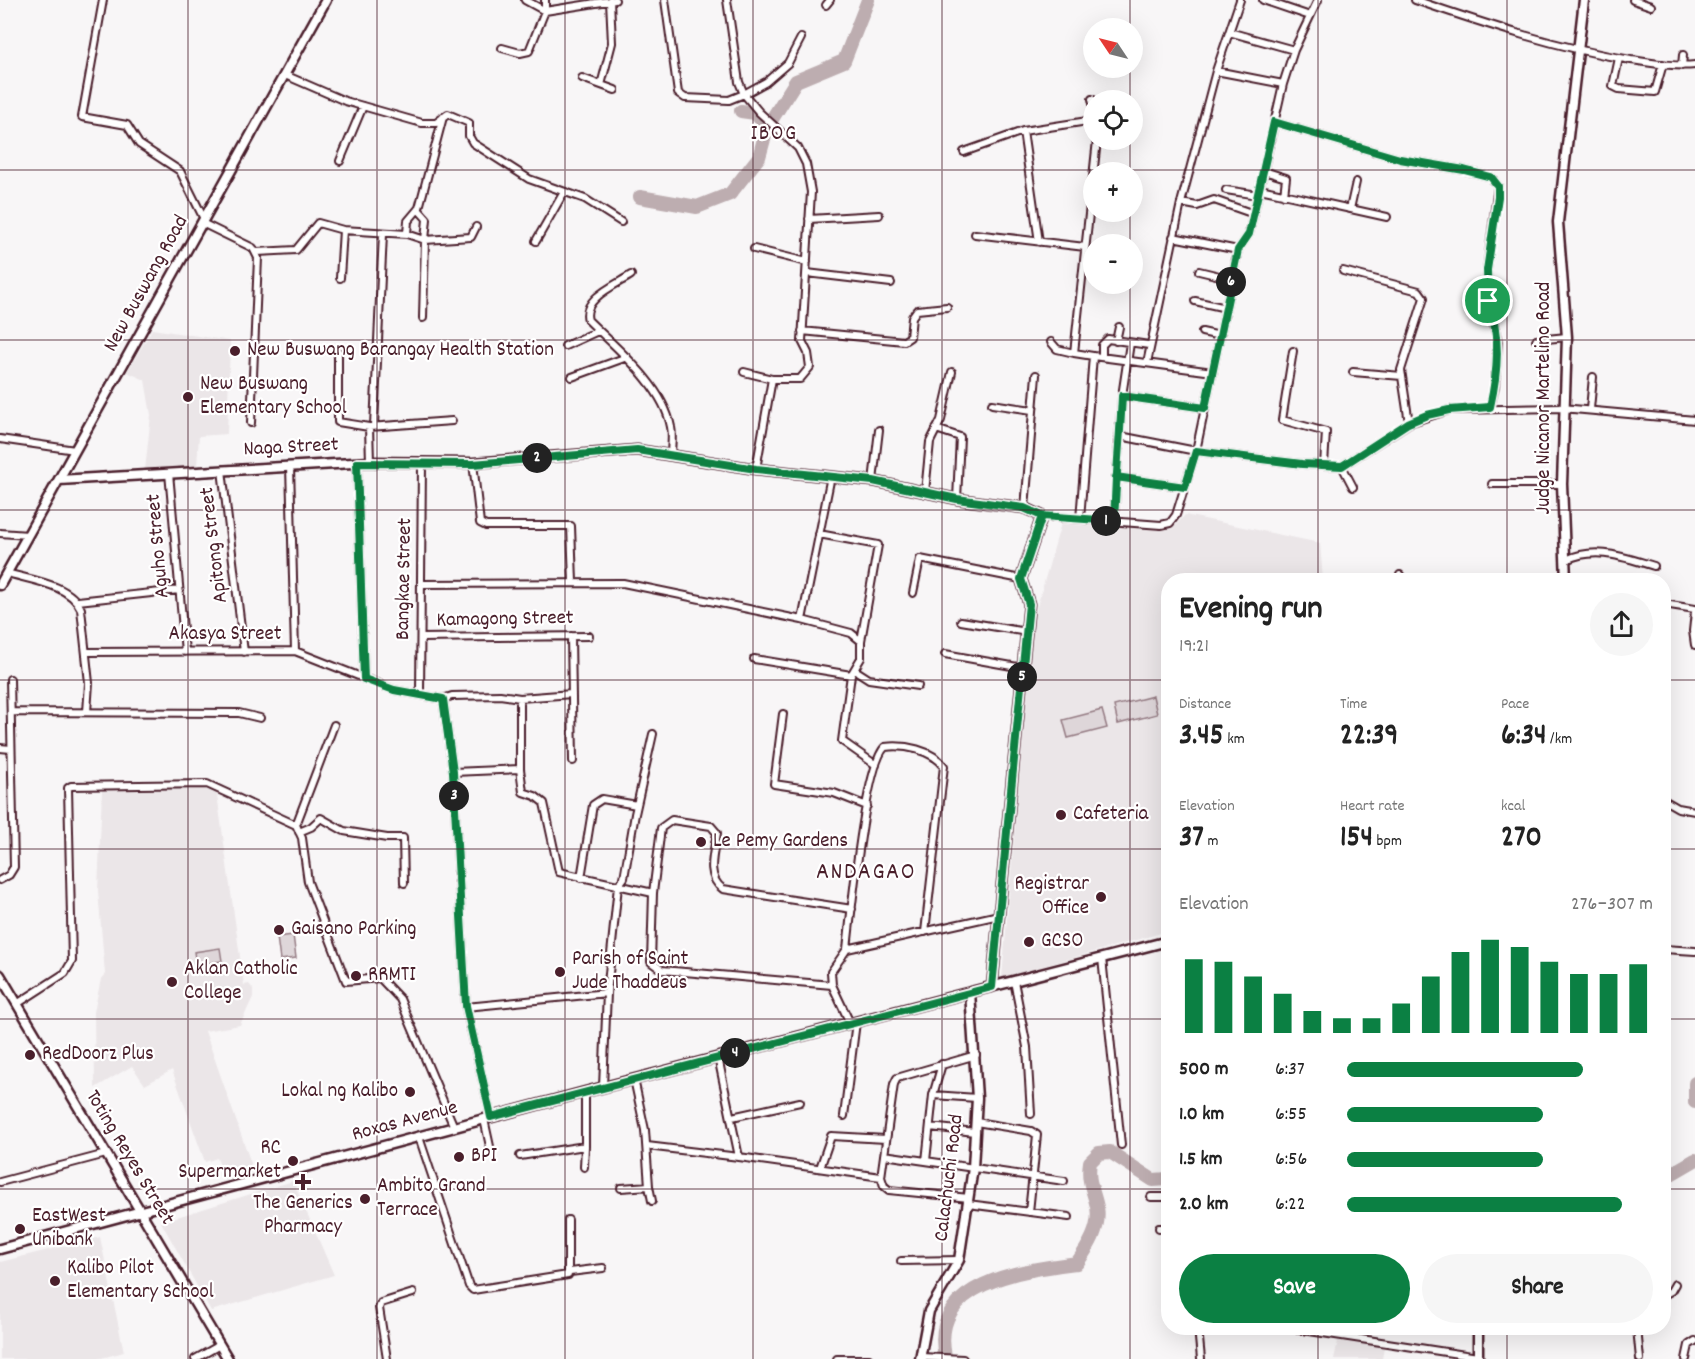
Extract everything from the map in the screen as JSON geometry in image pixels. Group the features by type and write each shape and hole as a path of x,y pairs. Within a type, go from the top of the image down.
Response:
{"street":[{"path":"103,0 82,117 127,125 139,144 180,171 203,221 256,252 296,250 318,223 343,230 407,234 425,240 471,237 476,227"},
{"name":"New Buswang Road","path":"0,585 326,0"},
{"path":"525,0 545,11 615,0"},
{"path":"502,48 520,53 529,51 545,11 545,0"},
{"path":"601,85 612,43 610,0"},
{"path":"665,0 681,97 729,100 744,94 789,63 801,38"},
{"path":"727,0 739,82 744,94 759,112 798,148 806,164 811,192 802,331 802,341 810,359 807,373 800,379 772,379 744,372"},
{"path":"1147,363 1181,203 1216,71 1240,0"},
{"path":"1263,0 1310,16"},
{"path":"992,987 1029,604 1021,579 1042,516 1161,525 1170,523 1176,515 1196,451 1238,250 1249,234 1283,84 1294,50 1318,0"},
{"path":"1417,0 1541,40 1619,58 1682,66 1695,65"},
{"name":"Judge Nicanor Martelino Road","path":"1566,573 1562,484 1562,408 1567,337 1558,222 1584,0"},
{"path":"1633,0 1651,6"},
{"path":"1229,32 1294,50"},
{"path":"1682,66 1683,55"},
{"path":"1619,58 1613,86 1619,89 1655,92 1664,64"},
{"path":"1216,71 1283,84"},
{"path":"285,75 363,106 422,123 436,123 450,114 466,120 470,126 469,136 473,143 529,178 585,199 621,222"},
{"path":"582,78 615,90"},
{"path":"340,161 363,106"},
{"path":"407,234 408,221 418,209 443,117"},
{"path":"964,152 1023,131 1083,122"},
{"path":"1274,122 1400,159 1491,177 1498,186 1487,270 1488,301 1498,342 1497,368 1490,407"},
{"path":"1023,131 1039,242"},
{"path":"1086,234 1096,150"},
{"path":"1264,171 1286,178 1284,195"},
{"path":"1350,209 1356,182"},
{"path":"1226,190 1284,195 1387,217"},
{"path":"536,241 564,192"},
{"path":"1181,203 1197,206 1214,200 1254,214"},
{"path":"418,209 427,219 423,318"},
{"path":"809,219 879,214"},
{"path":"340,278 343,230"},
{"path":"370,462 383,234"},
{"path":"975,234 1083,247"},
{"path":"1173,237 1238,250"},
{"path":"754,249 807,262"},
{"path":"251,423 256,252"},
{"path":"1074,353 1083,266"},
{"path":"1199,271 1232,279"},
{"path":"1343,271 1419,291 1424,298 1404,356 1402,376 1408,423"},
{"path":"807,273 891,283"},
{"path":"631,275 599,295 589,305 586,314 588,320 598,331 627,357 649,383 664,408 671,427 671,455"},
{"path":"1195,301 1226,308"},
{"path":"802,331 904,341 910,337 912,317 917,310 947,307"},
{"path":"1116,340 1119,327"},
{"path":"565,346 598,331"},
{"path":"1202,332 1220,336"},
{"path":"1536,340 1567,337"},
{"path":"1102,356 1104,341 1116,340 1149,345"},
{"path":"1051,342 1057,349 1074,353 1102,356 1126,362 1212,372"},
{"path":"1114,521 1122,396 1130,342"},
{"path":"1293,351 1282,420 1326,432 1324,465"},
{"path":"338,352 338,422 372,427 452,421"},
{"path":"1080,519 1093,356"},
{"path":"572,377 627,357"},
{"path":"925,492 930,442 944,412 952,372"},
{"path":"1353,372 1402,376"},
{"path":"1024,508 1030,463 1036,375"},
{"path":"1590,409 1593,377"},
{"path":"756,469 772,379"},
{"path":"1122,396 1205,408"},
{"path":"992,404 1032,410"},
{"path":"1120,436 1196,451 1342,466 1408,423 1449,410 1490,407 1590,409 1695,420"},
{"path":"936,429 960,436 957,499"},
{"path":"873,481 879,430"},
{"path":"0,439 75,450"},
{"name":"Naga Street","path":"59,480 370,462 473,464 637,450 756,469 873,481 957,499 1024,508 1042,516"},
{"path":"357,463 364,679"},
{"name":"Bangkae Street","path":"420,694 422,464"},
{"path":"473,464 480,523 486,525 571,526 573,582"},
{"path":"290,466 295,651"},
{"path":"1342,466 1353,487"},
{"name":"Apitong Street","path":"222,470 244,652"},
{"name":"Aguho Street","path":"169,473 185,652"},
{"path":"802,620 831,476"},
{"path":"1116,477 1185,487"},
{"path":"1492,484 1562,484"},
{"path":"0,533 27,535"},
{"path":"819,534 878,545 861,641 863,652 853,672 842,741 876,765"},
{"path":"1566,561 1586,552 1598,552 1654,566"},
{"path":"913,593 920,559 1021,579"},
{"path":"7,573 62,590 78,601 81,609 89,683 87,712"},
{"path":"422,584 622,583 802,620 851,633 861,641"},
{"path":"78,601 179,590"},
{"path":"1671,606 1695,611 1693,630 1695,645"},
{"path":"961,621 1027,632"},
{"path":"571,636 573,761"},
{"name":"Kamagong Street","path":"421,638 589,636"},
{"name":"Akasya Street","path":"86,652 295,651 394,690 443,699 500,695 520,698 572,694"},
{"path":"945,654 1023,668"},
{"path":"754,659 853,672 869,679 918,686"},
{"path":"0,880 9,875 14,867 11,712 8,701 10,679"},
{"path":"520,698 520,769 523,792 536,796 544,803 560,872 653,893"},
{"path":"443,699 453,772 466,1006 491,1151"},
{"path":"11,712 239,713 260,718"},
{"path":"783,714 774,784 834,793 867,806"},
{"path":"296,825 334,725"},
{"path":"603,1087 607,993 618,886 624,878 653,734"},
{"path":"844,1116 853,1023 832,985 831,972 846,949 867,806 876,765 885,747 896,746 936,756 944,766 925,932"},
{"path":"0,748 12,749"},
{"path":"453,772 520,769"},
{"path":"17,1004 65,973 72,961 66,793 71,786 207,784 296,825 308,882 346,981 380,978 400,999 454,1127"},
{"path":"581,878 593,804 602,799 637,805"},
{"path":"1671,804 1678,808 1695,811"},
{"path":"299,832 315,825 321,818 344,831 387,838 403,838 404,883"},
{"path":"832,985 657,969 650,958 653,893 662,828 672,820 711,826 714,829 717,833 712,871 714,880 723,889 852,909"},
{"path":"846,949 999,915"},
{"name":"Roxas Avenue","path":"0,1249 141,1213 603,1087 1161,943"},
{"path":"1671,949 1695,951"},
{"path":"1102,958 1121,1145"},
{"name":"Toting Reyes Street","path":"0,975 228,1359"},
{"path":"1014,981 1028,1047 1031,1114"},
{"name":"Calachuchi Road","path":"921,1358 929,1311 959,1260 974,1168 977,1098 976,1055 970,992"},
{"path":"466,1006 607,993"},
{"path":"976,1055 900,1076 895,1081 881,1177 884,1186 889,1190 1069,1217"},
{"path":"717,1058 732,1117 739,1157"},
{"path":"926,1161 933,1095 942,1064"},
{"path":"634,1079 646,1146 652,1201"},
{"path":"584,1167 585,1092"},
{"path":"933,1095 977,1098"},
{"path":"732,1117 800,1102"},
{"path":"976,1122 1035,1132 1037,1136 1029,1212"},
{"path":"930,1126 975,1132"},
{"path":"820,1168 831,1136 886,1139"},
{"path":"419,1137 469,1286 480,1290 565,1276 570,1272 603,1268"},
{"path":"520,1155 585,1146"},
{"path":"646,1146 881,1177"},
{"path":"0,1182 106,1154"},
{"path":"884,1155 1064,1181"},
{"path":"621,1188 650,1186"},
{"path":"1151,1197 1161,1197"},
{"path":"567,1220 570,1272"},
{"path":"901,1261 959,1260"},
{"path":"1671,1291 1675,1284"},
{"path":"387,1359 379,1308 381,1303 413,1293"},
{"path":"1199,1335 1201,1359"},
{"path":"1334,1335 1478,1358 1478,1335"},
{"path":"1638,1335 1640,1359"},
{"path":"1686,1359 1689,1346 1695,1341"},
{"path":"195,1359 220,1346"},
{"path":"921,1358 963,1359"},
{"path":"837,1359 869,1359"}],"shaded area":[{"name":"New Buswang Elementary School","path":"152,329 230,341 227,434 199,436 197,466 145,470 151,415 145,380 127,372"},
{"path":"1185,515 1320,543 1322,573 1161,573 1161,933 1002,978 1032,624 1062,520 1172,529"},
{"path":"1153,696 1157,714 1118,724 1114,706"},
{"path":"1102,710 1107,728 1068,738 1063,720"},
{"name":"Aklan Catholic College","path":"206,788 217,794 244,985 249,984 253,989 253,997 240,1025 205,1031 254,1172 225,1180 217,1158 205,1162 172,1070 145,1085 132,1066 95,1088 94,1012 101,979 105,974 98,891 102,790"},
{"path":"293,935 296,958 280,960 277,937"},
{"path":"220,948 222,961 196,965 194,952"},
{"path":"293,1181 334,1275 211,1311 161,1222"},
{"name":"Kalibo Pilot Elementary School","path":"100,1237 124,1352 98,1359 0,1359 0,1262"},
{"path":"1338,1341 1384,1347 1382,1359 1334,1359"}],"waterway":[{"path":"772,119 796,81 844,61 868,0"},
{"path":"741,111 755,113 767,127"},
{"path":"640,197 697,207 730,194 759,157 768,125"},
{"path":"1695,1083 1695,1102"},
{"path":"945,1356 944,1331 951,1311 966,1295 985,1284 1008,1276 1077,1263 1089,1244 1097,1222 1097,1207 1089,1169 1090,1162 1099,1153 1110,1152 1153,1180 1161,1179"},
{"path":"1671,1174 1695,1160"}],"place":[{"name":"New Buswang Barangay Health Station","path":"235,351"},
{"name":"New Buswang Elementary School","path":"188,397"},
{"name":"Cafeteria","path":"1061,815"},
{"name":"Le Pemy Gardens","path":"701,842"},
{"name":"Registrar Office","path":"1101,897"},
{"name":"Gaisano Parking","path":"279,930"},
{"name":"GCSO","path":"1029,942"},
{"name":"Parish of Saint Jude Thaddeus","path":"560,972"},
{"name":"RRMTI","path":"356,976"},
{"name":"Aklan Catholic College","path":"172,982"},
{"name":"RedDoorz Plus","path":"30,1055"},
{"name":"Lokal ng Kalibo","path":"410,1092"},
{"name":"BPI","path":"459,1157"},
{"name":"RC Supermarket","path":"293,1161"},
{"name":"The Generics Pharmacy","path":"303,1182"},
{"name":"Ambito Grand Terrace","path":"365,1199"},
{"name":"EastWest Unibank","path":"20,1229"},
{"name":"Kalibo Pilot Elementary School","path":"55,1281"}],"district":[{"name":"IBOG","path":"774,134"},
{"name":"ANDAGAO","path":"866,873"}],"route":[{"path":"1488,301 1487,270 1498,197 1498,186 1491,177 1363,150 1274,122 1249,234 1238,250 1205,408 1122,396 1116,477 1114,521 1080,519 1042,516 1021,579 1029,604 992,987 491,1117 466,1006 453,772 443,699 394,690 364,679 357,463 473,464 637,450 756,469 873,481 957,499 1024,508 1042,516 1114,521 1116,477 1185,487 1196,451 1302,464 1342,466 1408,423 1427,415 1449,410 1490,407 1495,386 1498,342 1494,318 1488,301"}]}
